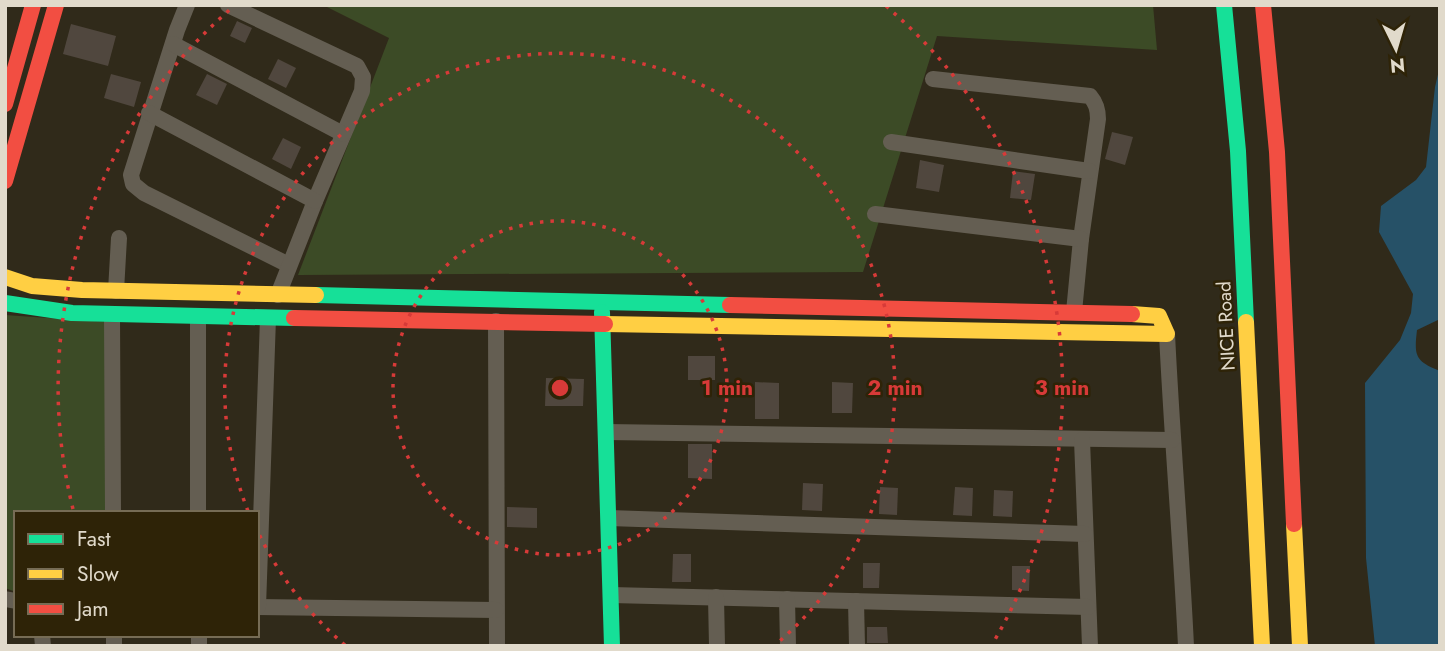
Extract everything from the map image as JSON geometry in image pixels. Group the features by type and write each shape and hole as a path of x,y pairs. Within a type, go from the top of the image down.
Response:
{"main road":[{"path":"5,104 8,83 33,5"},
{"path":"5,181 56,5"},
{"name":"NICE Road","path":"1224,5 1238,152 1262,646"},
{"path":"1263,5 1277,152 1300,646"},
{"path":"5,277 32,286 55,289 116,291 1148,314 1159,316 1167,334 112,315 72,313 5,303"},
{"path":"601,301 612,646"}],"street":[{"path":"187,5 149,113 131,175 133,184 144,193 289,265"},
{"path":"228,5 357,66 364,83 278,295"},
{"path":"173,44 344,134"},
{"path":"933,79 1090,96 1097,106 1098,119 1089,171 1074,312"},
{"path":"149,113 315,201"},
{"path":"891,142 1089,171"},
{"path":"875,214 1081,239"},
{"path":"116,291 120,238"},
{"path":"112,315 113,511"},
{"path":"198,316 198,511"},
{"path":"259,554 268,318"},
{"path":"495,321 497,646"},
{"path":"1167,334 1185,646"},
{"path":"607,432 1172,440"},
{"path":"1082,440 1090,646"},
{"path":"609,518 1085,534"},
{"path":"611,595 1088,607"},
{"path":"716,597 717,646"},
{"path":"787,599 788,646"},
{"path":"856,601 857,646"},
{"path":"259,607 496,610"}],"green space":[{"path":"323,5 1153,5 1157,50 937,36 863,272 298,275 389,38"},
{"path":"5,315 106,322 105,511 14,511 14,591 5,588"}],"water":[{"path":"1440,66 1440,319 1417,330 1416,352 1425,364 1440,371 1440,646 1375,646 1366,558 1365,383 1400,340 1411,313 1413,294 1379,232 1381,206 1416,180 1426,167"}],"building":[{"path":"237,21 252,28 245,43 230,36"},
{"path":"71,24 116,36 108,66 63,54"},
{"path":"278,59 296,68 286,88 268,79"},
{"path":"111,74 141,82 134,107 104,98"},
{"path":"207,74 227,84 217,105 196,95"},
{"path":"1112,132 1133,137 1125,165 1105,159"},
{"path":"283,138 301,147 291,169 272,159"},
{"path":"920,160 944,165 939,192 916,188"},
{"path":"1013,171 1035,174 1031,200 1010,198"},
{"path":"688,356 715,356 715,380 688,380"},
{"path":"546,378 584,379 583,406 545,406"},
{"path":"755,382 779,383 779,419 755,419"},
{"path":"832,382 853,383 852,413 832,413"},
{"path":"688,444 712,444 712,479 688,478"},
{"path":"803,483 823,484 822,511 802,510"},
{"path":"880,487 898,488 897,515 879,514"},
{"path":"955,487 973,488 972,516 953,515"},
{"path":"994,490 1013,491 1012,517 993,516"},
{"path":"507,507 537,508 537,528 507,527"},
{"path":"673,554 691,554 691,582 672,582"},
{"path":"863,563 880,563 879,588 863,588"},
{"path":"1012,566 1030,566 1029,591 1012,590"},
{"path":"867,627 887,627 888,643 867,643"}],"traffic: fast":[{"path":"1224,5 1238,151 1246,322"},
{"path":"316,295 730,305"},
{"path":"5,303 72,313 294,318"},
{"path":"602,312 612,646"}],"traffic: slow":[{"path":"5,277 32,286 82,290 316,295"},
{"path":"605,324 1167,334 1159,316 1132,314"},
{"path":"1246,322 1262,646"},
{"path":"1294,524 1300,646"}],"traffic: jam":[{"path":"5,104 33,5"},
{"path":"5,181 56,5"},
{"path":"1263,5 1277,152 1294,524"},
{"path":"730,305 1132,314"},
{"path":"294,318 605,324"}]}
